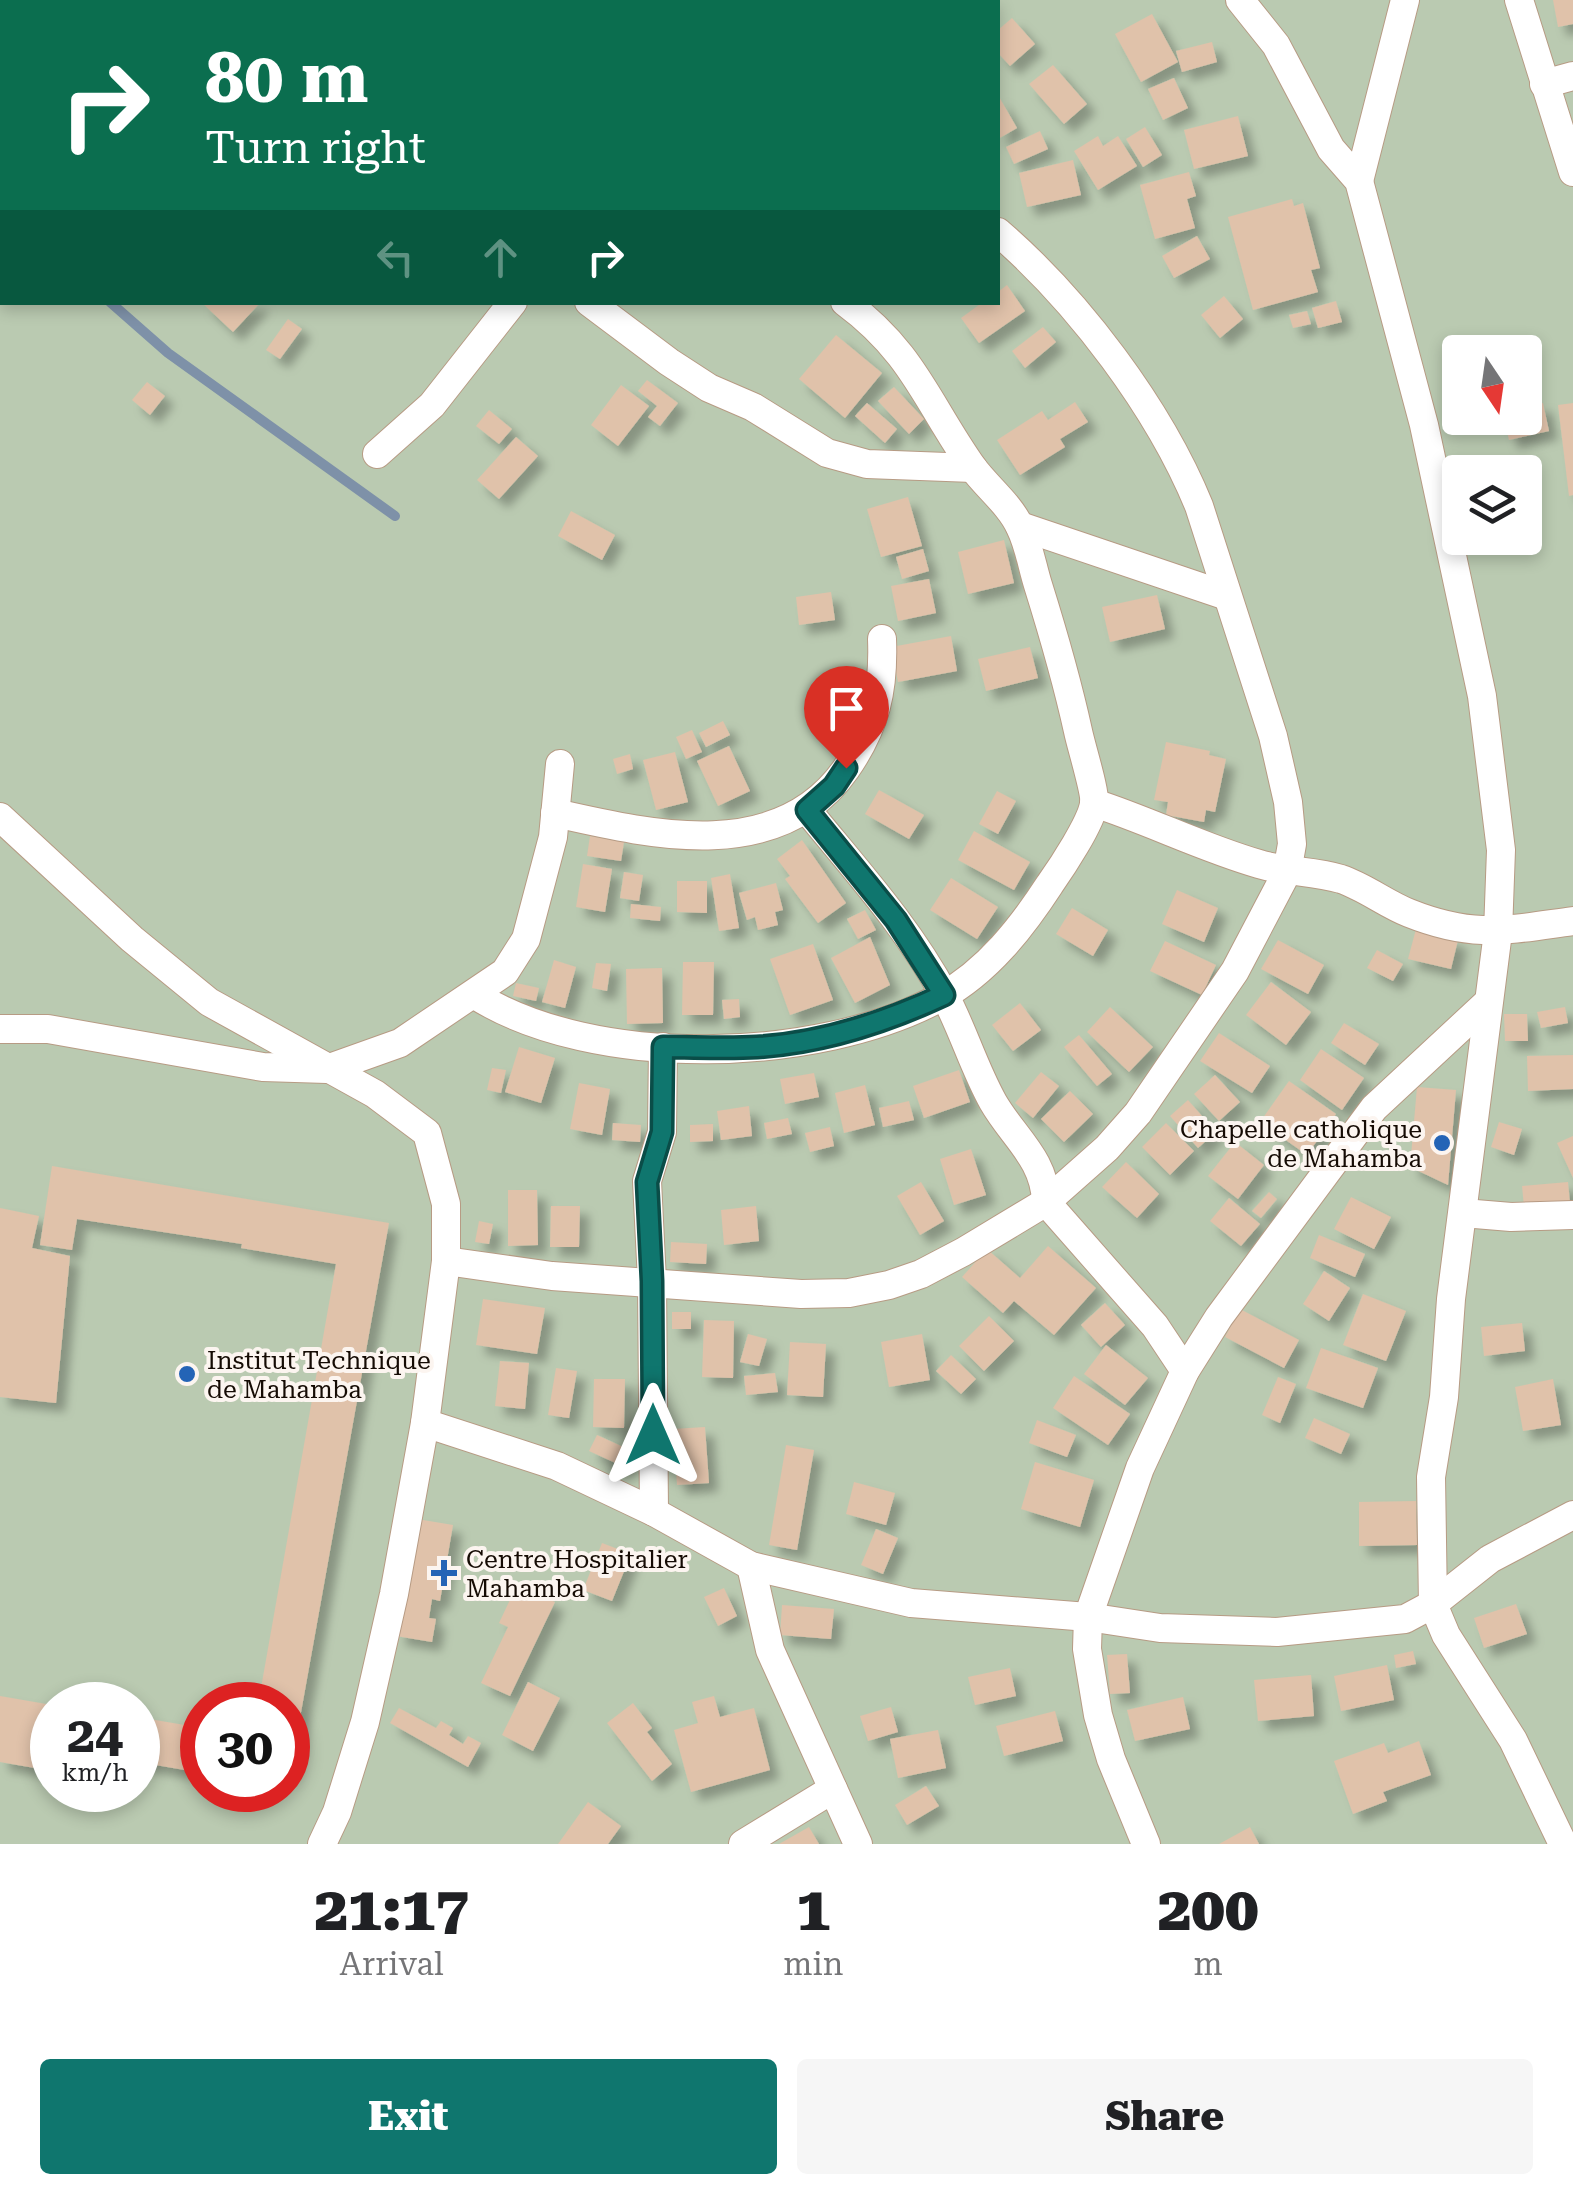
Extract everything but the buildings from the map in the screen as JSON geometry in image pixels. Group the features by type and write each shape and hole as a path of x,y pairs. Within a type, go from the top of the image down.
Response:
{"street":[{"path":"1240,0 1276,46 1330,149 1359,181 1424,426 1482,696 1498,806 1498,932 1451,1299 1444,1397 1431,1477 1433,1604 1446,1635 1513,1740 1563,1844"},
{"path":"1359,181 1405,0"},
{"path":"1519,0 1573,172"},
{"path":"1544,84 1573,76"},
{"path":"446,1261 552,1276 801,1294 849,1293 889,1286 963,1252 1046,1202 1107,1148 1138,1112 1235,972 1288,872 1292,844 1288,802 1272,736 1188,480 1137,390 1024,254 1000,234"},
{"path":"377,454 432,406 511,305"},
{"path":"593,305 709,388 752,407 827,453 867,464 973,468"},
{"path":"475,994 503,1012 551,1030 635,1046 759,1047 830,1036 900,1016 944,995 1019,930 1068,858 1094,804 1066,676 1020,526 973,468 921,380 893,344 848,305"},
{"path":"1020,526 1227,596"},
{"path":"555,813 638,832 696,837 753,831 807,810 834,786 859,750 877,713 882,638"},
{"path":"0,1029 48,1030 264,1067 328,1069 400,1043 504,972 526,939 539,900 560,764"},
{"path":"1094,804 1149,821 1256,864 1339,878 1406,912 1459,930 1498,932 1573,921"},
{"path":"807,810 896,920 944,995 994,1104 1034,1157 1046,1182 1046,1202 1155,1326 1185,1371"},
{"path":"0,817 132,939 208,1002 374,1094 427,1133 446,1204 446,1261 425,1422 366,1722 337,1812 322,1844"},
{"path":"1146,1844 1111,1758 1098,1715 1087,1650 1088,1617 1140,1468 1185,1371 1219,1317 1374,1108 1487,1003"},
{"path":"654,1512 647,1182 662,1132 663,1047"},
{"path":"1463,1212 1511,1217 1573,1215"},
{"path":"425,1422 557,1466 654,1512 751,1566 911,1602 1088,1617 1160,1628 1277,1632 1405,1619 1433,1604 1490,1558 1573,1514"},
{"path":"751,1566 770,1650 858,1844"},
{"path":"743,1844 832,1789"}],"green space":[{"path":"1000,0 1573,0 1573,1844 0,1844 0,305 1000,305"}],"waterway":[{"path":"113,305 168,353 395,516"}],"place":[{"name":"Chapelle catholique de Mahamba","path":"1442,1143"},
{"name":"Institut Technique de Mahamba","path":"187,1374"},
{"name":"Centre Hospitalier Mahamba","path":"444,1573"}],"route":[{"path":"653,1435 647,1182 662,1132 663,1047 759,1047 830,1036 900,1016 944,995 896,920 807,810 834,786 846,768"}]}
